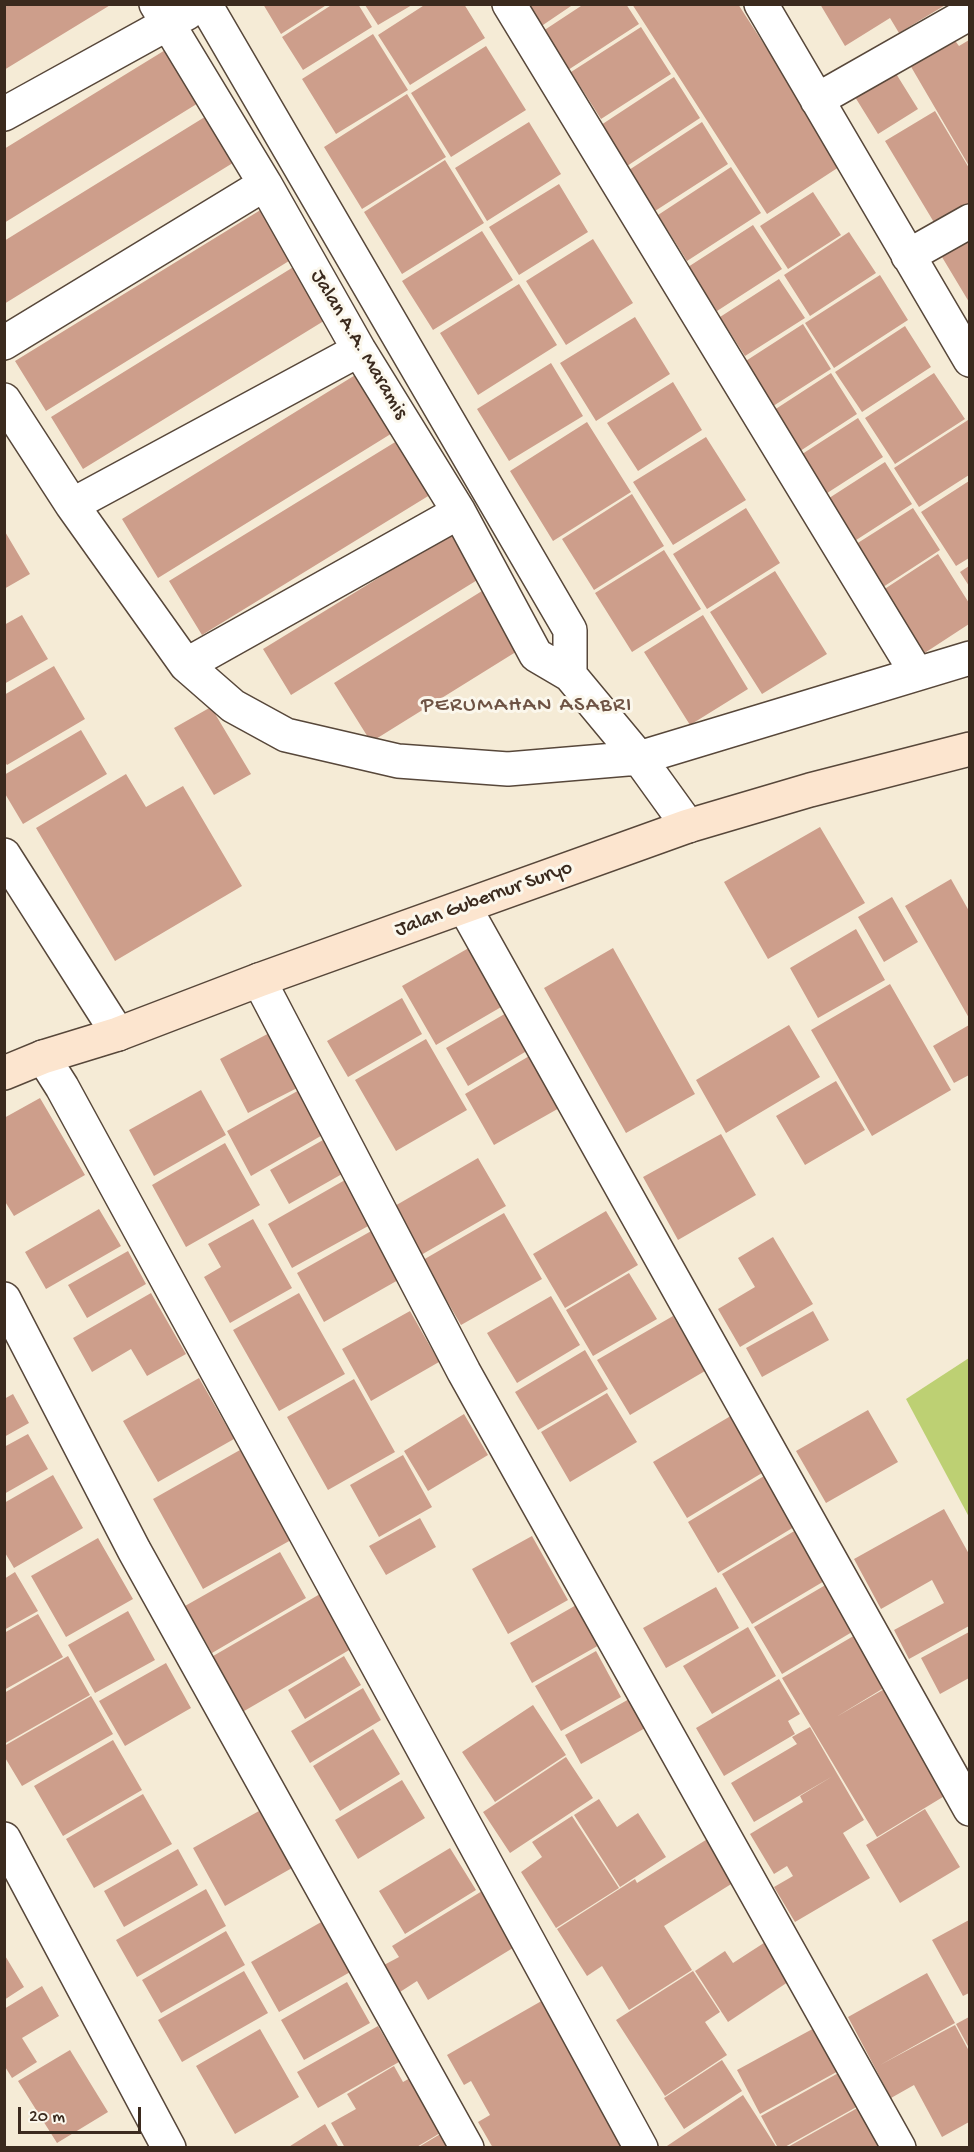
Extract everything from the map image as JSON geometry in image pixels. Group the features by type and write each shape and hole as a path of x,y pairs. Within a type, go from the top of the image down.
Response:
{"main road":[{"name":"Jalan Gubernur Suryo","path":"4,1073 43,1057 118,1034 259,980 465,908 688,826 810,790 969,749"}],"street":[{"path":"4,114 162,15 200,4"},
{"name":"Jalan A.A. Maramis","path":"205,4 570,630 570,675"},
{"path":"509,4 917,674"},
{"path":"761,4 969,360"},
{"path":"817,100 969,13"},
{"name":"Jalan A.A. Maramis","path":"162,15 265,184 359,350 459,512 536,655 570,675 639,758 688,826"},
{"path":"4,343 265,184"},
{"path":"908,256 969,221"},
{"path":"72,505 359,350"},
{"path":"4,400 72,505 186,664 233,706 286,735 398,761 508,769 639,758 969,658"},
{"path":"186,664 459,512"},
{"path":"4,855 118,1034"},
{"path":"465,908 969,1809"},
{"path":"259,980 464,1372 899,2148"},
{"path":"43,1057 62,1087 640,2148"},
{"path":"4,1299 134,1550 467,2148"},
{"path":"4,1839 169,2148"}],"green space":[{"path":"969,1358 969,1517 906,1399"}],"building":[{"path":"4,4 112,4 4,70"},
{"path":"263,4 328,4 281,34"},
{"path":"333,4 358,4 372,27 303,70 282,37"},
{"path":"426,4 464,4 485,38 410,85 378,35"},
{"path":"525,4 574,4 540,27"},
{"path":"584,4 626,4 639,24 568,70 543,31"},
{"path":"632,4 738,4 842,165 767,214"},
{"path":"820,4 947,4 899,33 890,18 845,46"},
{"path":"365,5 412,5 378,25"},
{"path":"641,27 671,74 601,119 571,72"},
{"path":"373,34 408,90 336,134 302,79"},
{"path":"953,38 959,46 969,40 969,166 910,65"},
{"path":"175,44 208,97 4,223 4,149"},
{"path":"486,46 526,110 451,157 411,93"},
{"path":"895,72 918,109 878,134 855,97"},
{"path":"674,77 700,118 627,166 601,125"},
{"path":"407,94 446,157 362,209 324,147"},
{"path":"935,111 969,168 969,210 938,229 885,141"},
{"path":"208,115 236,161 4,304 4,241"},
{"path":"529,122 561,174 487,221 455,168"},
{"path":"702,122 728,164 655,211 629,170"},
{"path":"445,160 484,223 402,274 364,212"},
{"path":"731,167 761,213 687,261 658,215"},
{"path":"559,184 588,232 519,275 489,227"},
{"path":"813,192 841,235 788,269 760,226"},
{"path":"267,206 297,256 46,411 15,361"},
{"path":"753,225 782,269 717,311 688,267"},
{"path":"482,231 513,280 433,330 402,281"},
{"path":"849,232 876,273 810,316 784,275"},
{"path":"593,239 633,303 566,345 526,281"},
{"path":"969,240 969,302 942,257"},
{"path":"295,266 327,319 83,469 51,417"},
{"path":"880,275 908,320 834,368 805,323"},
{"path":"779,279 805,318 745,356 720,317"},
{"path":"519,284 557,345 478,395 440,333"},
{"path":"635,317 670,374 596,421 560,363"},
{"path":"803,324 831,369 767,410 738,366"},
{"path":"905,326 931,367 862,412 835,372"},
{"path":"551,363 583,416 509,461 477,409"},
{"path":"365,369 402,427 158,578 122,519"},
{"path":"831,373 857,414 794,455 768,414"},
{"path":"934,373 965,419 895,464 865,418"},
{"path":"673,382 702,430 638,471 607,423"},
{"path":"858,418 883,457 821,497 796,458"},
{"path":"968,420 969,475 919,507 894,468"},
{"path":"587,422 631,492 553,541 510,471"},
{"path":"405,436 438,490 202,635 169,581"},
{"path":"706,437 746,500 673,545 633,482"},
{"path":"885,462 912,504 850,544 823,502"},
{"path":"969,481 969,558 956,566 921,512"},
{"path":"632,494 664,546 594,590 562,539"},
{"path":"746,508 780,563 707,609 673,554"},
{"path":"913,508 940,550 880,589 853,546"},
{"path":"458,529 487,574 291,695 263,649"},
{"path":"4,530 30,574 4,589"},
{"path":"664,550 701,609 632,652 595,593"},
{"path":"938,554 969,603 969,624 920,656 880,592"},
{"path":"969,566 969,586 960,572"},
{"path":"775,571 827,654 762,694 710,612"},
{"path":"490,586 527,645 371,742 334,683"},
{"path":"22,615 48,659 4,684 4,625"},
{"path":"703,615 748,689 690,725 644,652"},
{"path":"54,666 85,719 7,765 4,761 4,695"},
{"path":"211,707 251,774 214,795 174,728"},
{"path":"81,730 107,774 23,824 4,792 4,775"},
{"path":"126,774 146,807 183,786 242,886 115,961 36,828"},
{"path":"820,827 865,903 768,959 724,882"},
{"path":"951,879 969,911 969,1018 905,906"},
{"path":"892,897 918,942 884,962 858,917"},
{"path":"856,929 885,980 818,1018 790,968"},
{"path":"474,945 508,1003 436,1045 402,986"},
{"path":"613,948 695,1094 626,1133 544,988"},
{"path":"890,984 951,1090 872,1136 811,1030"},
{"path":"402,998 422,1034 348,1077 327,1041"},
{"path":"508,1012 530,1049 468,1086 446,1048"},
{"path":"789,1025 820,1077 726,1133 696,1080"},
{"path":"969,1025 969,1075 954,1083 933,1046"},
{"path":"277,1029 305,1084 248,1113 220,1059"},
{"path":"426,1039 467,1110 396,1151 355,1080"},
{"path":"531,1055 561,1107 494,1145 465,1094"},
{"path":"836,1081 865,1130 805,1165 776,1116"},
{"path":"301,1089 326,1133 251,1176 227,1131"},
{"path":"201,1090 226,1135 154,1176 129,1130"},
{"path":"40,1098 85,1175 14,1216 4,1200 4,1118"},
{"path":"721,1134 756,1195 678,1240 643,1177"},
{"path":"323,1140 342,1174 289,1204 270,1170"},
{"path":"225,1143 260,1205 186,1247 152,1185"},
{"path":"478,1158 506,1206 421,1255 393,1207"},
{"path":"345,1180 370,1225 292,1268 268,1224"},
{"path":"99,1209 121,1246 46,1289 25,1252"},
{"path":"606,1211 638,1265 565,1308 533,1254"},
{"path":"504,1213 542,1279 461,1325 423,1260"},
{"path":"253,1219 292,1288 230,1323 204,1277 221,1267 208,1244"},
{"path":"373,1230 400,1279 324,1322 297,1273"},
{"path":"773,1237 813,1304 740,1347 718,1309 755,1287 738,1258"},
{"path":"128,1251 146,1284 87,1318 68,1285"},
{"path":"629,1273 657,1319 593,1356 566,1310"},
{"path":"151,1293 186,1354 147,1376 131,1349 92,1372 73,1338"},
{"path":"299,1293 345,1374 279,1411 233,1330"},
{"path":"551,1296 580,1345 517,1383 487,1333"},
{"path":"410,1311 439,1362 371,1401 342,1349"},
{"path":"813,1311 829,1340 762,1377 746,1348"},
{"path":"673,1316 705,1371 630,1415 597,1360"},
{"path":"585,1350 608,1389 538,1430 515,1392"},
{"path":"199,1378 234,1439 158,1482 123,1421"},
{"path":"354,1379 395,1452 328,1490 287,1417"},
{"path":"607,1393 637,1442 570,1482 541,1432"},
{"path":"13,1394 29,1423 4,1437 4,1399"},
{"path":"868,1410 898,1462 826,1503 796,1451"},
{"path":"464,1414 488,1455 428,1491 404,1451"},
{"path":"734,1414 767,1470 687,1518 653,1462"},
{"path":"28,1434 48,1469 4,1494 4,1447"},
{"path":"240,1450 291,1540 203,1589 153,1499"},
{"path":"403,1455 432,1507 379,1537 350,1485"},
{"path":"769,1473 799,1524 718,1573 688,1522"},
{"path":"53,1475 83,1528 14,1568 4,1551 4,1503"},
{"path":"944,1509 969,1554 969,1626 909,1659 894,1630 944,1603 932,1580 881,1609 854,1559"},
{"path":"420,1518 436,1547 386,1575 369,1546"},
{"path":"796,1530 826,1580 752,1624 722,1574"},
{"path":"532,1536 568,1600 508,1634 472,1569"},
{"path":"98,1538 133,1599 66,1637 31,1576"},
{"path":"280,1552 306,1598 212,1653 185,1606"},
{"path":"15,1572 38,1611 4,1630 4,1579"},
{"path":"834,1580 862,1626 782,1674 754,1627"},
{"path":"716,1587 739,1628 666,1668 643,1628"},
{"path":"320,1594 351,1649 239,1714 208,1659"},
{"path":"578,1604 601,1644 532,1683 510,1643"},
{"path":"128,1611 155,1660 95,1693 68,1645"},
{"path":"38,1614 63,1657 4,1690 4,1633"},
{"path":"748,1627 776,1676 712,1714 683,1666"},
{"path":"862,1631 892,1683 836,1717 893,1684 956,1789 877,1837 782,1678"},
{"path":"969,1632 969,1678 940,1694 921,1658"},
{"path":"596,1651 621,1697 561,1731 535,1686"},
{"path":"68,1656 90,1695 4,1744 4,1693"},
{"path":"344,1656 361,1685 305,1719 288,1690"},
{"path":"166,1663 191,1708 125,1746 99,1701"},
{"path":"779,1679 800,1714 788,1721 795,1734 724,1776 696,1728"},
{"path":"363,1688 381,1720 310,1763 291,1731"},
{"path":"91,1696 113,1734 22,1786 4,1756 4,1746"},
{"path":"631,1698 647,1727 581,1764 565,1735"},
{"path":"533,1705 566,1755 495,1802 462,1752"},
{"path":"810,1727 864,1820 843,1833 870,1878 795,1922 774,1887 793,1876 787,1866 774,1874 750,1834 803,1802 800,1796 833,1776 754,1822 731,1783 797,1744 792,1737"},
{"path":"373,1729 400,1774 340,1811 313,1766"},
{"path":"113,1740 142,1790 63,1836 34,1786"},
{"path":"566,1757 593,1798 510,1853 483,1812"},
{"path":"402,1780 425,1818 358,1859 335,1820"},
{"path":"143,1794 172,1844 94,1888 66,1839"},
{"path":"599,1799 617,1827 638,1813 666,1857 620,1887 574,1815"},
{"path":"925,1809 960,1867 900,1903 866,1845"},
{"path":"259,1811 292,1868 225,1906 193,1848"},
{"path":"572,1816 619,1888 556,1928 521,1872 542,1857 532,1842"},
{"path":"709,1838 736,1881 664,1926 692,1970 629,2010 602,1966 587,1976 557,1929 635,1879 637,1883"},
{"path":"450,1848 476,1890 405,1934 379,1891"},
{"path":"178,1849 198,1885 124,1927 104,1891"},
{"path":"487,1888 521,1943 428,2000 417,1981 400,1992 384,1965 399,1957 392,1946"},
{"path":"206,1889 226,1926 137,1977 116,1940"},
{"path":"969,1920 969,1993 963,1996 932,1940"},
{"path":"323,1921 352,1971 279,2012 251,1962"},
{"path":"226,1931 245,1965 161,2013 142,1980"},
{"path":"770,1939 794,1978 728,2022 695,1971 725,1951 733,1963"},
{"path":"4,1954 24,1987 4,2000"},
{"path":"244,1971 268,2013 182,2062 158,2020"},
{"path":"693,1971 720,2012 705,2022 727,2055 665,2096 616,2020"},
{"path":"927,1973 955,2023 880,2065 955,2025 969,2051 969,2122 942,2137 914,2085 891,2098 848,2017"},
{"path":"347,1982 370,2023 304,2060 281,2020"},
{"path":"42,1986 59,2016 22,2038 37,2062 12,2078 4,2065 4,2009"},
{"path":"545,1999 626,2145 622,2148 493,2148 478,2122 490,2115 471,2081 464,2085 447,2055"},
{"path":"969,2017 969,2048 956,2024"},
{"path":"378,2026 399,2062 318,2108 297,2072"},
{"path":"818,2026 842,2069 760,2114 737,2070"},
{"path":"260,2029 299,2097 235,2134 196,2066"},
{"path":"70,2050 108,2112 57,2143 18,2081"},
{"path":"722,2060 742,2091 684,2129 664,2098"},
{"path":"394,2066 403,2082 421,2072 452,2126 415,2148 345,2148 331,2123 356,2109 347,2094"},
{"path":"842,2071 860,2105 783,2148 778,2148 761,2116"},
{"path":"743,2095 777,2148 664,2148"},
{"path":"861,2106 884,2148 786,2148"},
{"path":"325,2124 339,2148 287,2148"},
{"path":"452,2127 464,2148 417,2148"}],"district":[{"name":"PERUMAHAN ASABRI","path":"527,707"}]}
